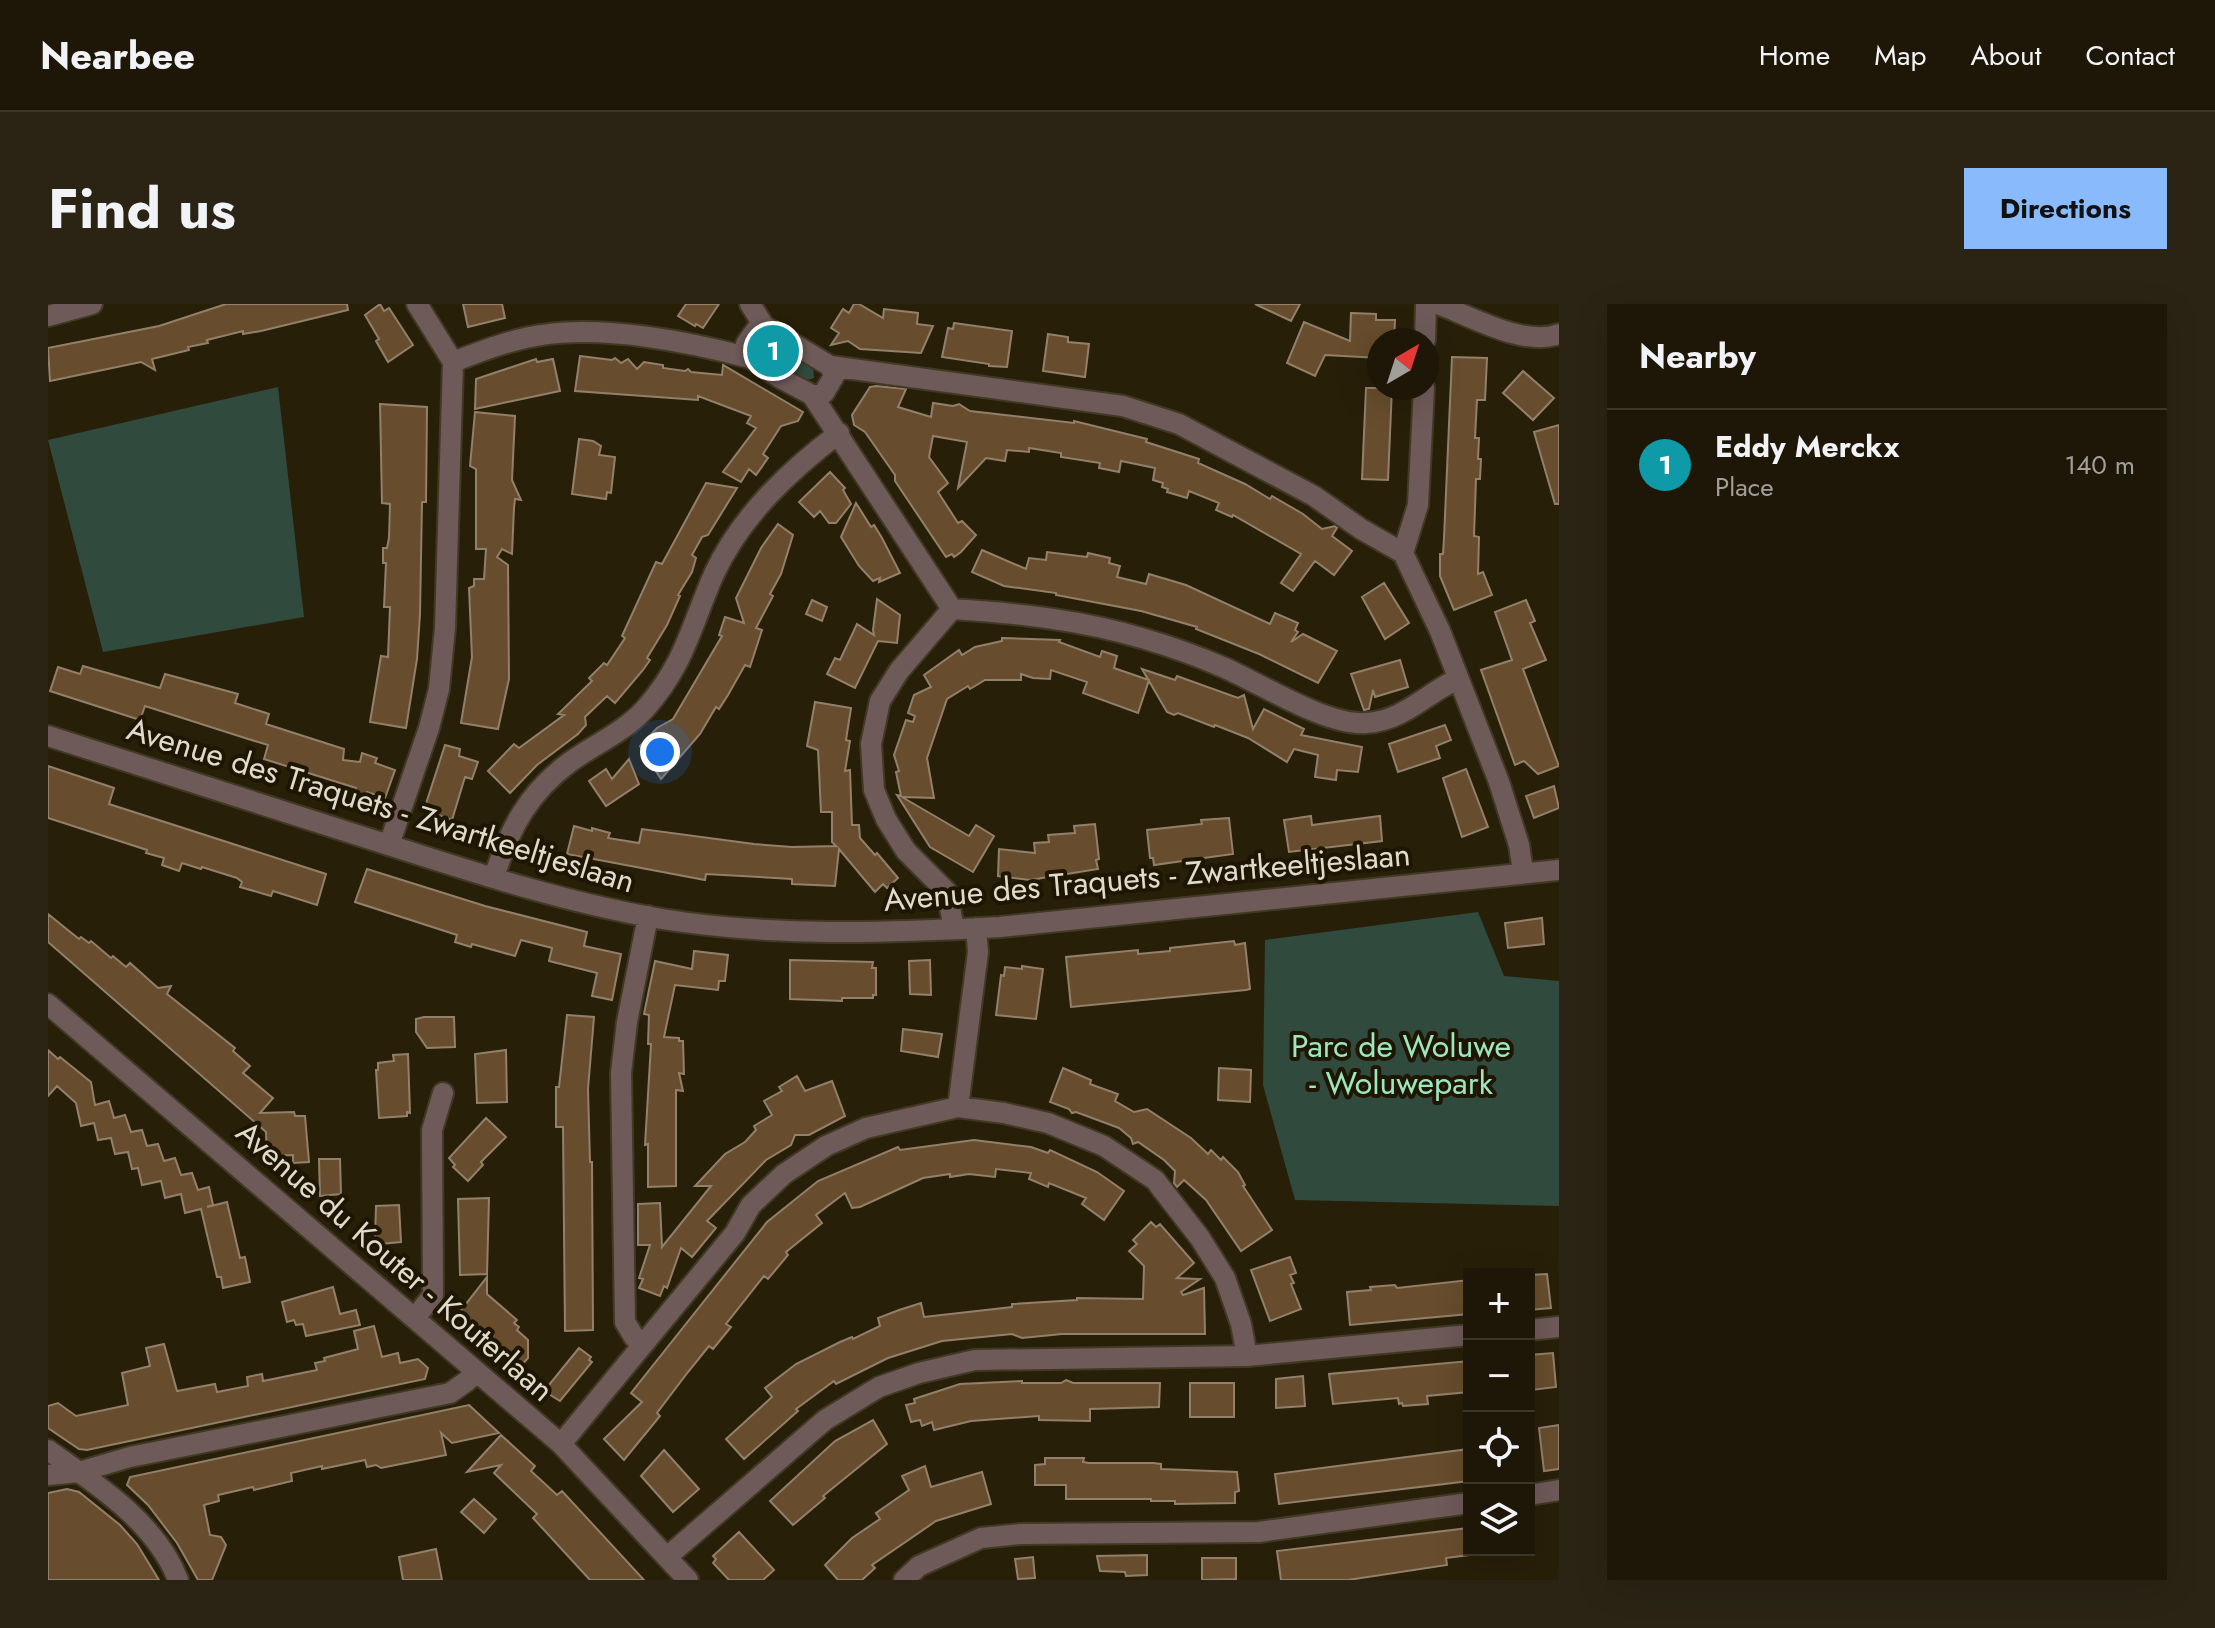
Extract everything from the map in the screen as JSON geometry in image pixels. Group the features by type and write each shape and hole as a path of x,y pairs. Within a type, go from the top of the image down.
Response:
{"street":[{"path":"389,845 425,741 439,689 445,628 453,362 417,304"},
{"path":"750,304 764,326 830,366 1123,406 1179,424 1314,496 1361,529 1403,553 1440,631 1499,782 1519,845 1523,872"},
{"path":"1425,328 1426,304"},
{"path":"1438,304 1520,336 1554,342"},
{"path":"48,316 87,305"},
{"path":"750,358 746,344 756,330 764,326"},
{"path":"453,362 506,343 583,331 715,349 750,358 812,395 952,609"},
{"path":"812,395 824,393 834,376 830,366"},
{"path":"1403,553 1418,505 1423,400"},
{"path":"494,877 516,819 533,796 570,762 621,730 643,711 681,657 715,573 737,535 775,487 839,433"},
{"path":"952,609 1062,620 1145,639 1224,668 1337,720 1349,722 1383,722 1416,707 1437,690 1458,679"},
{"path":"952,609 899,671 880,701 871,744 874,790 886,819 906,851 947,892 954,929"},
{"name":"Avenue des Traquets - Zwartkeeltjeslaan","path":"48,736 389,845 570,899 648,916 734,926 907,933 1559,870"},
{"path":"643,1344 634,1337 625,1322 621,1073 627,1022 648,916"},
{"path":"958,1107 978,952 976,928"},
{"name":"Avenue du Kouter - Kouterlaan","path":"51,1013 561,1444 688,1580"},
{"path":"415,1318 433,1295 432,1130 443,1093"},
{"path":"561,1444 735,1233 751,1205 784,1174 826,1146 866,1128 958,1107 1048,1123 1104,1146 1155,1180 1200,1238 1225,1278 1241,1324 1247,1356"},
{"path":"1535,1329 1559,1327"},
{"path":"667,1557 825,1420 879,1387 919,1373 975,1360 1247,1356 1463,1336"},
{"path":"48,1475 79,1472 130,1457 450,1393 476,1371"},
{"path":"48,1450 111,1494 145,1529 178,1580"},
{"path":"1535,1494 1559,1490"},
{"path":"904,1580 919,1566 981,1538 1020,1534 1259,1532 1463,1504"}],"green space":[{"path":"767,344 775,344 813,366 814,378 801,379 782,370 765,356"},
{"path":"278,387 304,617 103,652 48,440"},
{"name":"Parc de Woluwe - Woluwepark","path":"1478,912 1504,976 1559,981 1559,1206 1295,1200 1263,1085 1265,940"}],"building":[{"path":"226,304 347,304 348,310 261,331 243,334 243,331 207,340 208,343 188,347 189,350 152,359 155,370 141,362 50,381 48,348 159,326"},
{"path":"380,304 384,311 389,308 413,345 388,362 365,315"},
{"path":"463,304 502,304 505,318 468,327"},
{"path":"686,304 719,304 703,328 678,316"},
{"path":"854,304 883,318 884,309 918,313 917,324 933,326 921,353 860,349 848,341 831,345 839,333 831,328 843,309 849,313"},
{"path":"1255,304 1300,304 1291,321"},
{"path":"1351,313 1376,314 1376,320 1395,320 1395,328 1367,328 1367,357 1325,355 1315,376 1287,363 1304,322 1350,341"},
{"path":"954,323 1012,331 1007,367 942,357 948,328 953,329"},
{"path":"1048,334 1068,337 1068,342 1089,344 1085,377 1043,371"},
{"path":"580,356 615,358 621,363 628,359 637,369 644,362 663,365 663,368 722,375 723,365 803,412 798,421 781,426 763,454 768,458 756,475 749,469 741,482 723,472 756,428 747,423 751,416 698,396 698,400 575,391"},
{"path":"1452,357 1487,358 1485,400 1477,400 1475,438 1479,438 1478,459 1481,459 1480,479 1476,479 1474,536 1479,537 1478,574 1483,572 1492,595 1454,610 1440,576"},
{"path":"536,359 537,362 553,359 560,391 475,409 476,379"},
{"path":"1523,371 1554,398 1533,420 1503,393"},
{"path":"870,387 906,389 898,407 931,417 933,403 959,404 970,411 1074,421 1147,439 1146,442 1199,459 1198,463 1270,499 1272,496 1322,529 1335,526 1337,528 1332,536 1352,551 1334,575 1315,561 1293,591 1281,583 1301,554 1233,515 1216,510 1219,503 1189,491 1187,498 1167,492 1168,489 1162,487 1163,483 1153,480 1155,468 1121,461 1119,472 1099,468 1100,463 1061,457 1061,453 1029,448 1029,452 1007,450 1005,461 986,458 958,488 967,442 933,436 929,457 948,483 938,492 958,523 962,521 976,535 961,552 954,557 952,554 946,557 895,481 895,475 865,432 854,425 852,415"},
{"path":"1367,388 1367,400 1391,400 1388,480 1362,479"},
{"path":"380,404 427,407 420,614 417,659 406,728 370,722 381,656 388,657 390,607 384,607 386,563 383,563 383,548 387,548 389,538 390,504 382,503"},
{"path":"475,412 515,416 512,480 521,500 515,499 512,554 502,549 497,557 508,565 509,679 498,729 461,723 472,657 469,588 474,586 474,579 484,579 486,549 476,549 476,469 470,466"},
{"path":"1559,425 1559,504 1555,504 1534,432"},
{"path":"579,439 601,446 599,455 615,457 611,493 607,492 606,499 572,494"},
{"path":"830,472 845,488 843,490 851,504 836,523 829,523 820,511 814,517 799,502"},
{"path":"706,483 737,488 692,555 696,558 692,572 678,595 667,625 647,658 650,660 615,703 607,696 585,717 586,725 578,734 537,765 510,793 488,771 514,744 519,748 564,715 558,714 592,681 589,678 604,663 607,665 625,638 622,636 656,562 662,564"},
{"path":"856,503 871,527 874,525 900,573 879,582 880,578 873,581 859,566 841,537"},
{"path":"778,524 793,535 781,574 770,594 773,596 756,628 762,630 750,667 745,665 719,709 716,707 700,734 661,779 640,746 657,728 673,719 722,636 719,635 725,617 744,623 736,598 761,548"},
{"path":"982,550 1026,569 1029,558 1046,560 1047,552 1087,557 1088,553 1110,558 1109,563 1120,566 1117,577 1146,584 1149,574 1186,585 1270,624 1275,613 1298,623 1295,630 1298,632 1291,642 1303,634 1337,651 1318,683 1197,627 1141,611 1056,593 1004,586 972,572"},
{"path":"1384,583 1409,623 1385,639 1362,597"},
{"path":"877,599 900,615 897,643 878,641 855,688 827,674 835,658 840,660 857,624 874,635"},
{"path":"812,600 827,607 822,621 806,614"},
{"path":"1526,600 1535,621 1530,623 1546,660 1523,669 1559,766 1538,774 1524,761 1515,765 1481,670 1512,660 1495,612"},
{"path":"1002,638 1060,640 1100,657 1102,651 1117,656 1114,668 1149,680 1138,713 1083,693 1087,682 1051,670 1050,679 1021,674 1021,680 985,680 947,699 927,758 934,798 902,797 969,836 976,825 994,836 973,872 930,847 897,795 901,796 894,755 906,720 913,722 915,716 908,713 914,695 931,687 924,675 959,650 962,655 975,647 1002,641"},
{"path":"1400,660 1408,687 1375,697 1373,690 1369,709 1364,710 1351,674"},
{"path":"83,666 160,688 165,674 238,694 235,703 269,714 266,724 344,749 343,760 360,762 362,753 377,758 375,763 395,770 385,798 367,792 364,802 353,800 356,788 264,759 268,745 145,706 140,720 50,691 58,667 80,674"},
{"path":"1142,669 1175,680 1177,676 1238,698 1244,695 1253,729 1264,709 1304,729 1301,735 1362,747 1358,772 1337,770 1336,780 1315,777 1318,755 1294,749 1287,762 1248,738 1178,713 1167,712"},
{"path":"815,702 851,708 845,771 850,770 852,825 859,825 860,838 898,878 887,888 883,884 875,892 839,849 835,886 792,884 792,879 706,874 705,880 567,854 574,826 610,833 608,838 639,843 642,829 754,844 836,846 832,842 832,812 821,812 818,750 807,746"},
{"path":"1445,725 1451,740 1436,746 1440,758 1398,772 1389,744"},
{"path":"445,745 460,749 459,756 478,762 472,779 465,777 452,820 424,810"},
{"path":"629,759 639,784 606,806 589,781 606,769 612,779"},
{"path":"48,766 114,788 109,804 326,874 317,905 273,891 271,896 240,887 242,882 237,878 202,867 182,863 179,871 162,865 164,858 146,853 147,850 48,818"},
{"path":"1466,769 1488,827 1462,837 1443,778"},
{"path":"1554,786 1559,808 1534,818 1526,796"},
{"path":"1311,816 1312,825 1380,816 1382,841 1289,852 1284,820"},
{"path":"1229,818 1233,854 1154,865 1153,858 1150,858 1147,830"},
{"path":"1095,824 1098,869 1030,880 998,876 999,849 1035,853 1034,843 1049,842 1048,835 1075,833 1074,826"},
{"path":"367,869 485,906 587,932 584,946 621,954 612,1000 592,996 597,973 549,961 552,948 521,940 515,956 472,944 471,947 455,942 457,935 355,902"},
{"path":"48,914 79,939 91,941 126,967 130,963 158,988 171,986 167,994 235,1048 233,1051 250,1066 243,1073 273,1098 260,1113 294,1112 295,1116 305,1116 309,1162 293,1163 293,1155 267,1156 266,1132 48,942"},
{"path":"1542,918 1544,944 1508,948 1505,923"},
{"path":"1234,941 1235,945 1245,943 1250,989 1071,1007 1066,957 1138,950 1138,954 1170,951 1170,948"},
{"path":"694,951 728,955 725,981 719,981 718,990 675,985 664,1037 683,1041 684,1074 679,1073 683,1091 676,1090 676,1186 648,1187 648,1144 645,1145 651,1044 648,1044 649,1015 644,1014 655,961 692,969"},
{"path":"790,960 873,962 872,968 876,968 876,995 873,998 842,998 842,1001 790,999"},
{"path":"930,960 931,995 910,994 909,961"},
{"path":"1022,966 1043,969 1036,1019 996,1015 1001,975 1004,976 1005,967 1022,969"},
{"path":"567,1015 594,1017 588,1089 592,1162 593,1330 565,1331 563,1127 556,1127 556,1087 559,1087"},
{"path":"454,1017 455,1047 427,1048 416,1032 416,1019"},
{"path":"903,1029 942,1034 938,1057 901,1051"},
{"path":"48,1050 91,1082 95,1105 109,1101 114,1118 125,1115 131,1132 142,1130 147,1146 158,1144 164,1161 175,1158 181,1175 192,1173 198,1190 209,1187 213,1205 207,1207 227,1202 240,1258 245,1257 250,1282 223,1288 221,1277 217,1277 201,1209 185,1213 181,1194 165,1198 161,1181 142,1185 138,1168 132,1169 128,1152 115,1154 111,1138 98,1140 94,1123 81,1126 76,1103 57,1086 48,1096"},
{"path":"506,1050 507,1102 477,1103 475,1054"},
{"path":"408,1054 410,1113 407,1112 407,1116 379,1118 378,1063 394,1061 393,1055"},
{"path":"1063,1068 1091,1080 1090,1084 1118,1094 1115,1101 1134,1112 1147,1109 1191,1138 1208,1154 1211,1150 1221,1160 1223,1157 1238,1172 1243,1186 1272,1230 1241,1251 1206,1200 1184,1180 1177,1187 1174,1183 1175,1171 1164,1160 1138,1142 1133,1144 1131,1138 1119,1128 1072,1113 1050,1102"},
{"path":"1219,1068 1251,1070 1250,1102 1218,1100"},
{"path":"797,1076 805,1091 832,1081 845,1116 809,1135 795,1135 791,1145 766,1160 707,1221 716,1228 692,1257 681,1248 667,1288 664,1286 660,1296 639,1288 643,1279 639,1278 650,1245 638,1245 638,1204 660,1203 662,1247 711,1186 695,1186 725,1154 745,1142 756,1130 754,1126 772,1115 764,1101 782,1091 779,1087"},
{"path":"486,1118 506,1137 481,1162 483,1165 468,1181 453,1167 455,1165 449,1158"},
{"path":"974,1140 1031,1147 1048,1153 1050,1150 1097,1172 1124,1191 1104,1220 1082,1204 1086,1198 1049,1183 1048,1187 1029,1179 1031,1173 996,1169 995,1177 969,1174 950,1177 950,1174 923,1178 860,1207 852,1208 845,1193 816,1215 822,1223 786,1252 788,1255 768,1279 764,1276 726,1324 731,1327 713,1349 709,1346 688,1372 657,1413 660,1416 624,1460 604,1439 642,1402 631,1393 767,1222 818,1181 898,1147 900,1150"},
{"path":"319,1159 340,1159 341,1194 320,1196"},
{"path":"489,1198 487,1274 460,1275 458,1199"},
{"path":"399,1205 401,1242 380,1244 375,1239 376,1206"},
{"path":"1151,1222 1156,1227 1160,1224 1194,1263 1177,1278 1200,1279 1181,1292 1183,1295 1204,1288 1205,1334 1062,1334 1022,1338 1012,1334 942,1341 888,1358 836,1384 834,1381 796,1409 798,1411 744,1459 726,1439 772,1397 765,1388 796,1364 880,1326 878,1318 899,1310 921,1303 924,1317 1077,1298 1143,1299 1144,1266 1129,1251 1137,1244 1133,1240"},
{"path":"1290,1257 1296,1273 1290,1275 1294,1283 1291,1284 1301,1309 1270,1321 1251,1270"},
{"path":"1547,1274 1551,1308 1535,1309 1535,1275"},
{"path":"487,1277 487,1294 517,1320 514,1323 519,1327 517,1330 528,1340 528,1358 519,1368 459,1313"},
{"path":"1463,1281 1463,1315 1350,1325 1347,1292 1395,1285 1397,1288"},
{"path":"333,1287 340,1314 356,1310 360,1325 306,1336 303,1324 296,1325 294,1320 287,1322 282,1302"},
{"path":"374,1326 382,1357 398,1353 400,1363 418,1359 428,1368 425,1379 87,1450 79,1449 48,1428 48,1406 58,1403 76,1416 128,1405 122,1373 150,1366 146,1348 164,1344 177,1391 215,1384 217,1392 248,1386 247,1377 262,1374 263,1381 317,1370 315,1363 325,1361 324,1358 358,1349 354,1331"},
{"path":"579,1348 591,1357 589,1360 592,1362 560,1401 544,1391"},
{"path":"1553,1353 1556,1387 1535,1390 1535,1354"},
{"path":"1463,1362 1463,1393 1427,1396 1428,1404 1403,1406 1398,1398 1333,1404 1329,1374"},
{"path":"1303,1376 1305,1406 1276,1408 1276,1379"},
{"path":"1066,1380 1073,1383 1160,1383 1159,1407 1090,1409 1090,1421 1039,1420 1039,1416 971,1421 934,1430 932,1422 922,1426 920,1420 911,1422 906,1405 915,1403 914,1399 960,1384 1061,1383"},
{"path":"1190,1383 1234,1383 1234,1417 1190,1417"},
{"path":"469,1405 499,1433 452,1443 441,1433 446,1455 381,1468 376,1465 367,1467 365,1460 322,1469 322,1466 291,1473 292,1481 218,1495 219,1501 204,1505 210,1535 221,1537 226,1545 212,1580 198,1580 177,1543 148,1505 127,1485 130,1477"},
{"path":"873,1420 887,1444 793,1525 770,1501 835,1441"},
{"path":"1559,1425 1559,1469 1544,1471 1539,1428"},
{"path":"501,1435 535,1466 531,1471 557,1495 562,1491 644,1580 590,1580 533,1518 537,1514 494,1473 501,1465 467,1472"},
{"path":"664,1450 699,1489 673,1512 641,1476"},
{"path":"1463,1450 1463,1482 1279,1504 1275,1474"},
{"path":"1045,1458 1084,1458 1083,1462 1089,1463 1153,1463 1161,1464 1161,1469 1237,1472 1239,1491 1235,1492 1235,1503 1175,1504 1175,1501 1151,1499 1066,1499 1066,1485 1035,1485 1035,1465 1045,1464"},
{"path":"925,1466 931,1487 982,1472 991,1504 936,1521 872,1565 875,1568 862,1580 838,1580 825,1565 852,1538 880,1519 876,1513 909,1490 902,1476"},
{"path":"67,1489 79,1492 120,1525 137,1544 159,1580 48,1580 48,1493"},
{"path":"474,1499 496,1519 484,1533 461,1512"},
{"path":"1463,1529 1463,1556 1446,1558 1447,1565 1348,1580 1281,1580 1277,1551"},
{"path":"739,1532 774,1570 763,1580 729,1580 713,1563 716,1559 713,1556"},
{"path":"436,1549 442,1580 403,1580 399,1557"},
{"path":"1147,1555 1147,1575 1126,1576 1125,1572 1100,1571 1097,1556"},
{"path":"1033,1557 1035,1578 1018,1579 1015,1559"},
{"path":"1202,1558 1236,1558 1236,1579 1202,1580"}],"place":[{"name":"Eddy Merckx","path":"773,351"}]}
